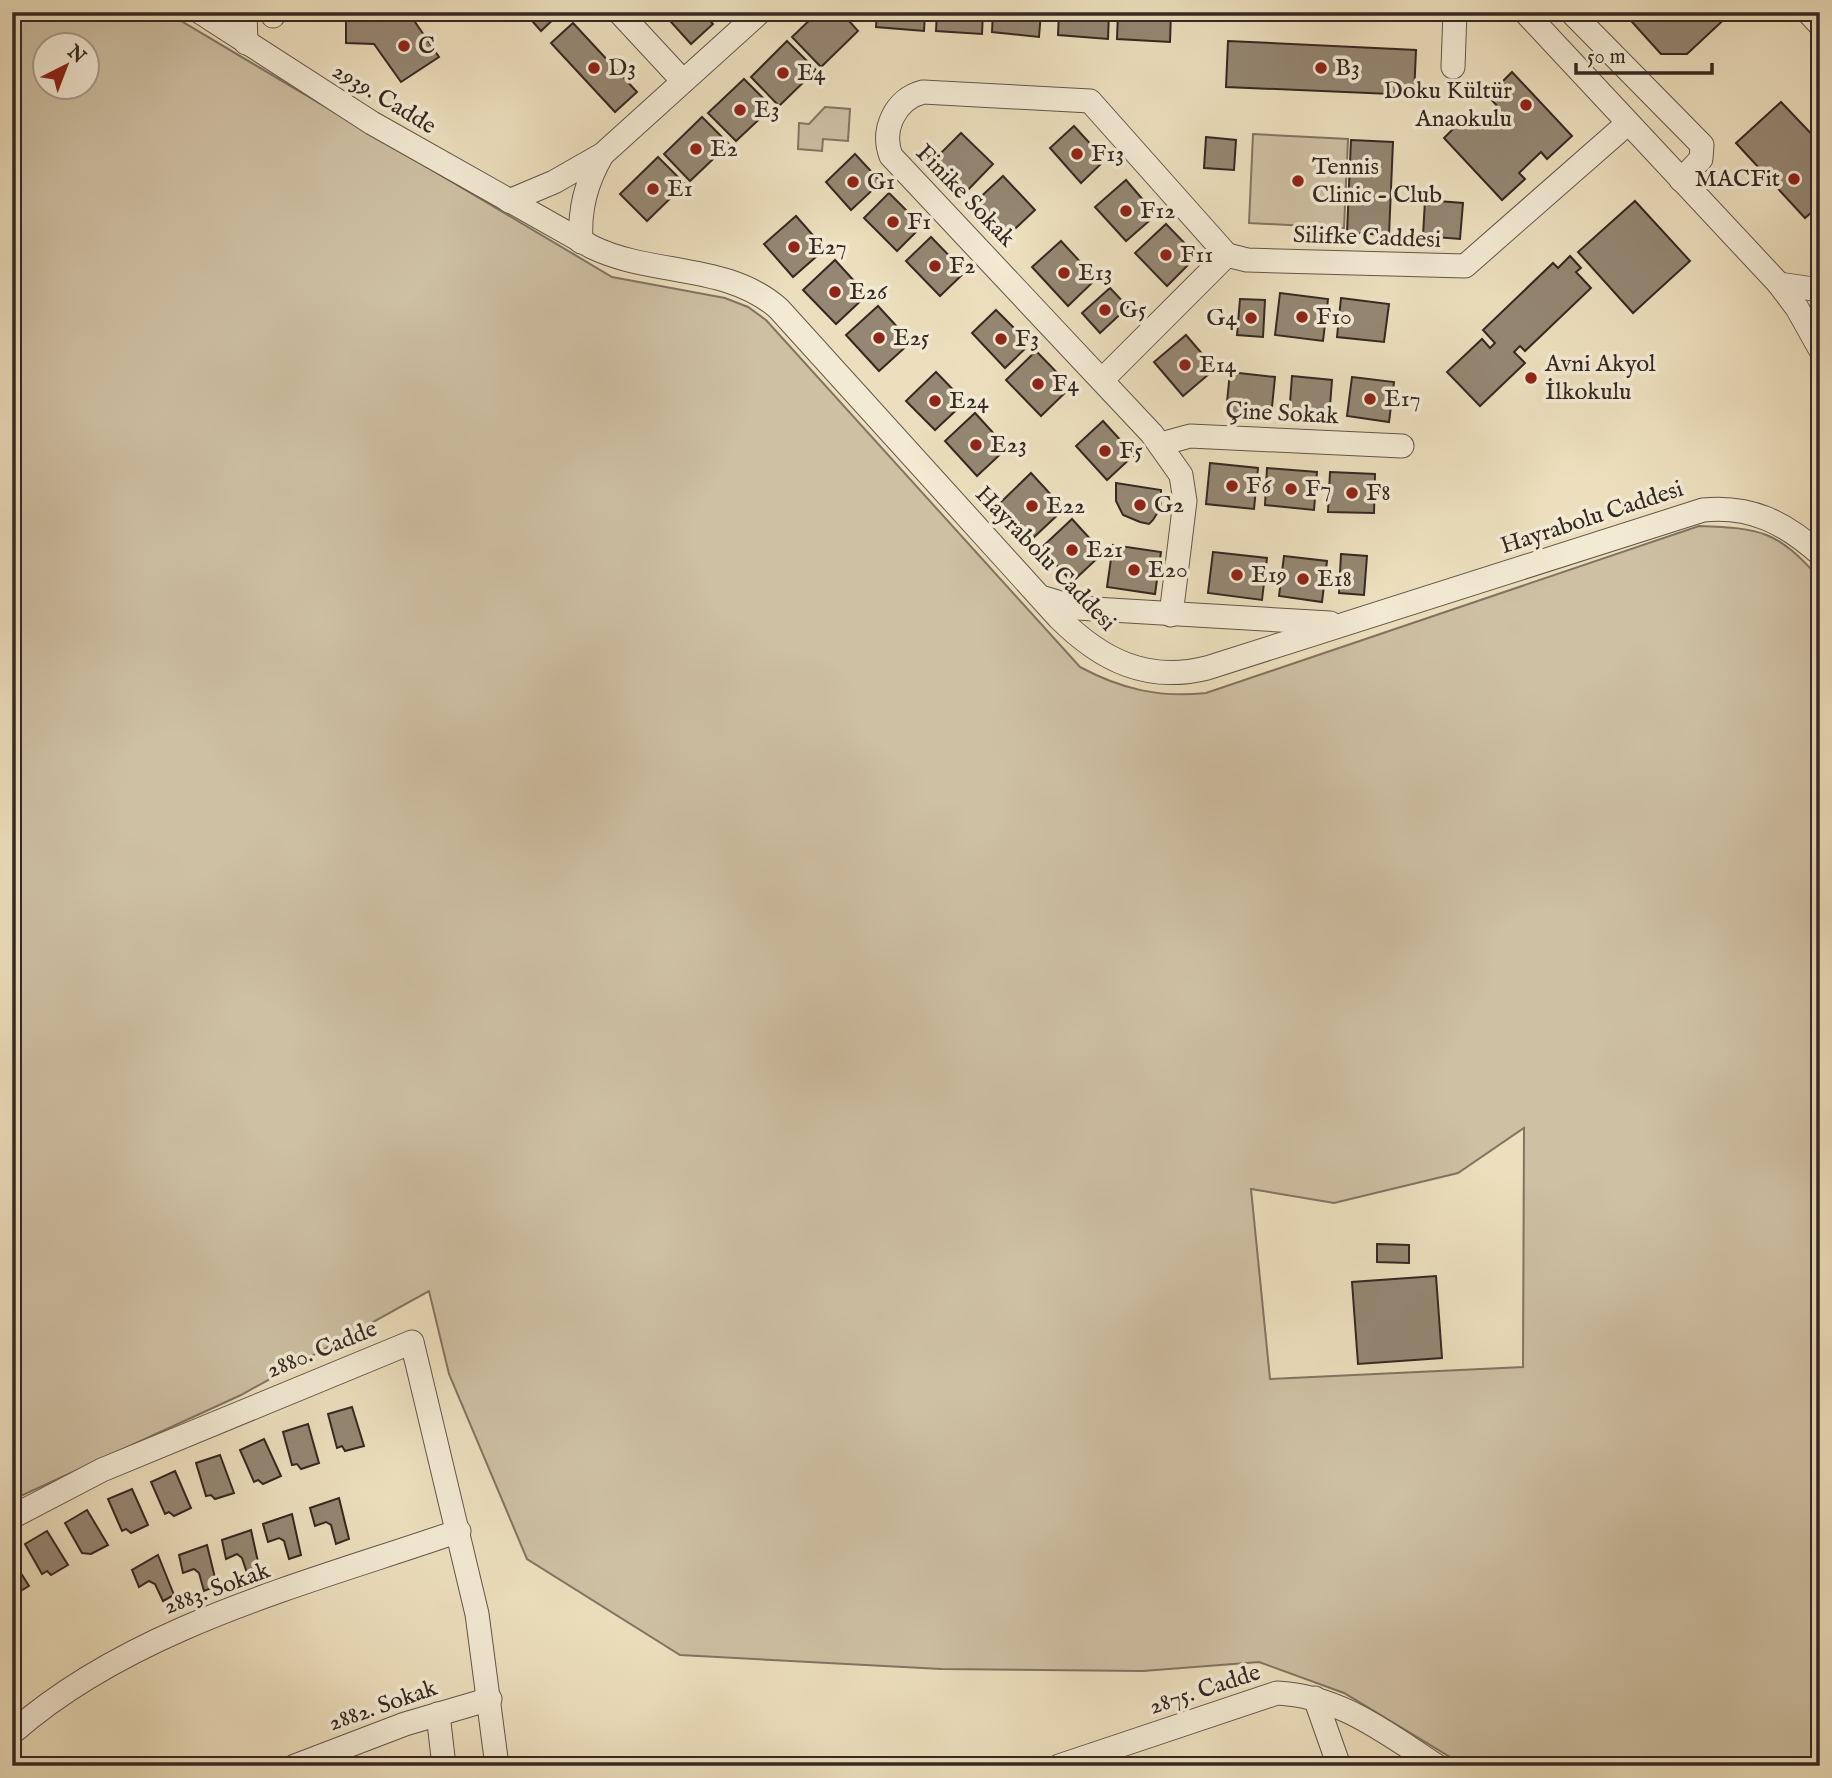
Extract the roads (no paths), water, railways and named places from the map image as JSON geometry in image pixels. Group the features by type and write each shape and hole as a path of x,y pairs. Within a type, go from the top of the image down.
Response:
{"street":[{"name":"2939. Cadde","path":"200,12 372,123 547,223"},
{"path":"245,12 246,43"},
{"path":"619,12 683,81"},
{"path":"509,201 554,183 603,154 760,12"},
{"path":"1453,67 1455,12"},
{"path":"1530,17 1570,12 1702,145 1701,159 1681,180"},
{"path":"1808,12 1820,25"},
{"path":"1530,17 1779,284 1797,308 1820,348"},
{"name":"Finike Sokak","path":"1171,615 1185,494 1181,475 1161,444 1103,379 891,156 888,128 894,113 905,99 922,92 1090,101 1227,254"},
{"name":"Silifke Caddesi","path":"1227,254 1247,260 1465,266 1628,123"},
{"path":"581,242 581,217 586,189 603,154"},
{"name":"Hayrabolu Caddesi","path":"547,223 581,242 622,259 739,284 770,301 1036,593 1094,649 1126,666 1153,673 1184,673 1207,668 1703,510 1737,509 1768,517 1820,554"},
{"path":"1103,379 1227,254"},
{"path":"1779,284 1820,290"},
{"name":"Çine Sokak","path":"1161,444 1190,436 1402,446"},
{"path":"1036,593 1055,604 1077,608 1347,623"},
{"name":"2880. Cadde","path":"12,1517 102,1470 412,1342 477,1614 497,1766"},
{"name":"2883. Sokak","path":"12,1733 98,1672 181,1628 459,1531"},
{"name":"2875. Cadde","path":"1059,1766 1277,1693 1315,1698 1354,1712 1437,1766"},
{"path":"1315,1698 1339,1766"},
{"name":"2882. Sokak","path":"295,1766 366,1738 490,1699"},
{"path":"438,1714 444,1766"}],"place":[{"name":"C","path":"404,46"},
{"name":"D3","path":"594,68"},
{"name":"B3","path":"1321,68"},
{"name":"E4","path":"783,73"},
{"name":"Doku Kültür Anaokulu","path":"1526,105"},
{"name":"E3","path":"740,110"},
{"name":"E2","path":"696,149"},
{"name":"F13","path":"1077,154"},
{"name":"MACFit","path":"1794,179"},
{"name":"Tennis Clinic - Club","path":"1298,181"},
{"name":"G1","path":"853,182"},
{"name":"E1","path":"653,189"},
{"name":"F12","path":"1126,211"},
{"name":"F1","path":"893,222"},
{"name":"E27","path":"794,247"},
{"name":"F11","path":"1166,255"},
{"name":"F2","path":"935,266"},
{"name":"E13","path":"1064,273"},
{"name":"E26","path":"835,292"},
{"name":"G5","path":"1105,310"},
{"name":"F10","path":"1302,317"},
{"name":"G4","path":"1251,318"},
{"name":"E25","path":"879,338"},
{"name":"F3","path":"1001,339"},
{"name":"E14","path":"1185,365"},
{"name":"Avni Akyol İlkokulu","path":"1531,378"},
{"name":"F4","path":"1038,384"},
{"name":"E17","path":"1370,399"},
{"name":"E24","path":"935,401"},
{"name":"E23","path":"976,445"},
{"name":"F5","path":"1105,451"},
{"name":"F6","path":"1232,486"},
{"name":"F7","path":"1291,489"},
{"name":"F8","path":"1352,493"},
{"name":"G2","path":"1140,505"},
{"name":"E22","path":"1032,506"},
{"name":"E21","path":"1072,550"},
{"name":"E20","path":"1134,570"},
{"name":"E19","path":"1237,575"},
{"name":"E18","path":"1303,579"}]}
